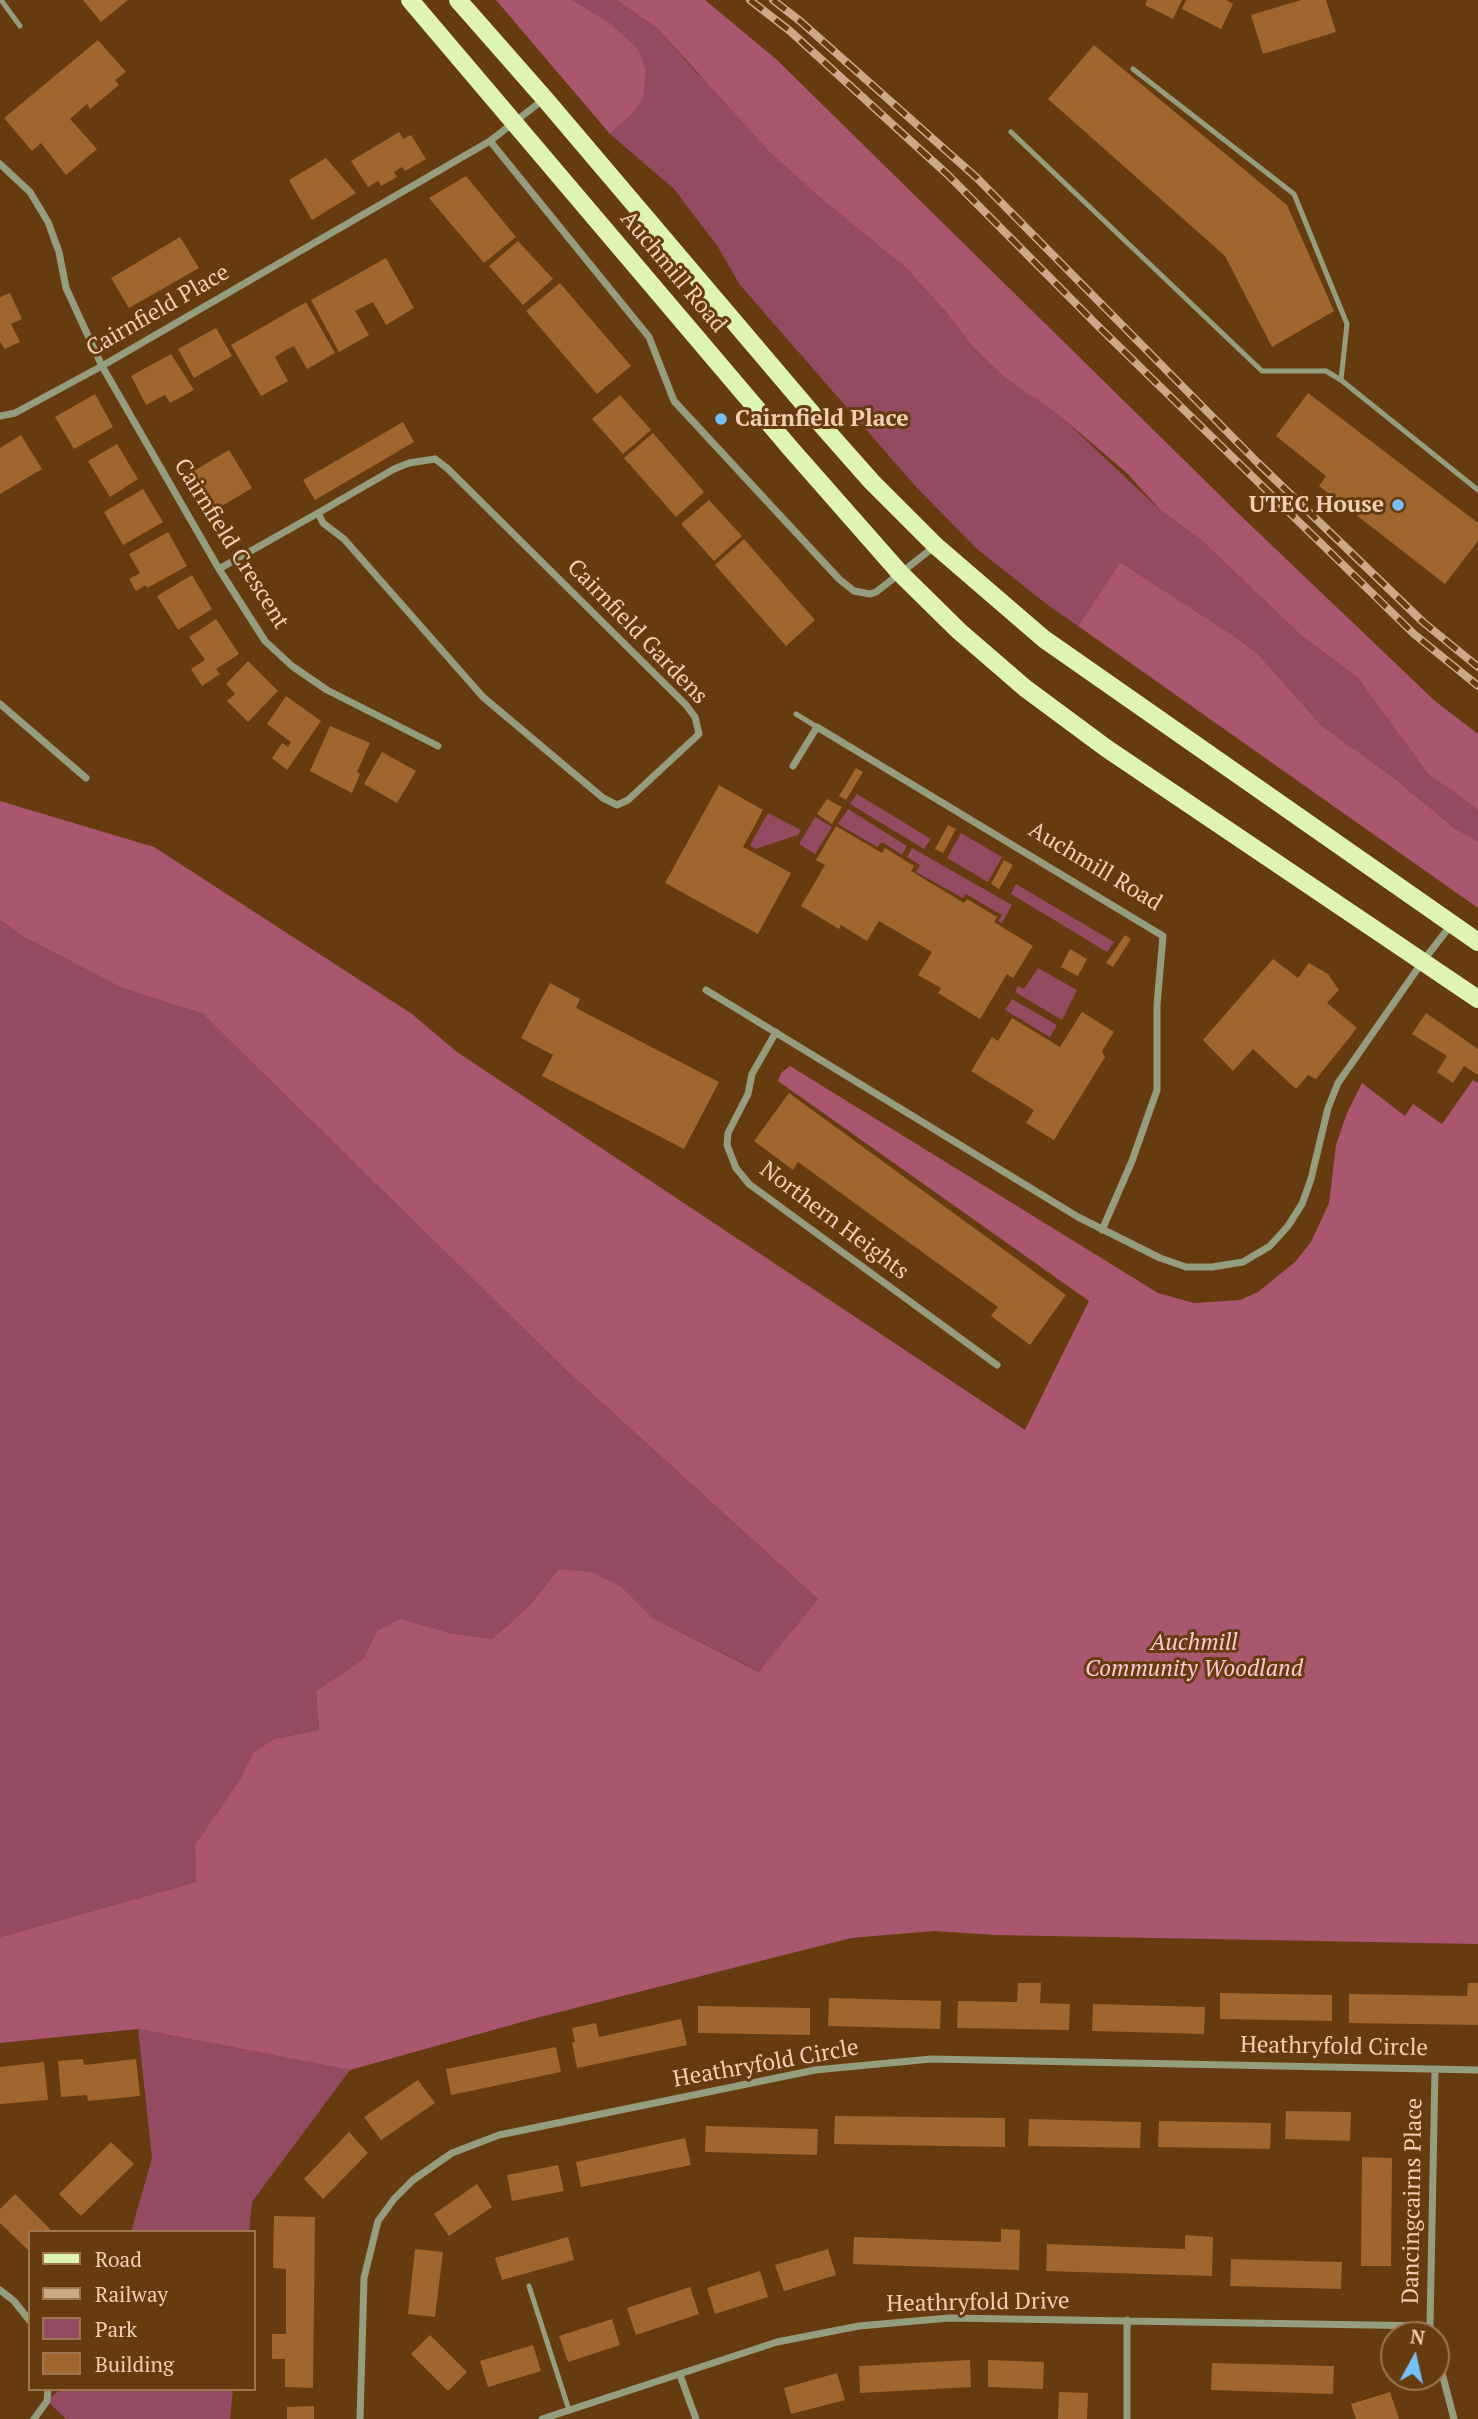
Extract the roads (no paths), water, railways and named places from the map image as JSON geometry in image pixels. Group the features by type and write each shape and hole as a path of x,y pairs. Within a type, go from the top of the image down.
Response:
{"main road":[{"name":"Auchmill Road","path":"410,0 783,440 900,573 998,665 1146,775 1478,999"},
{"name":"Auchmill Road","path":"458,0 826,430 872,482 936,546 1044,639 1478,942"}],"street":[{"name":"Cairnfield Place","path":"0,416 15,413 102,366 490,141 545,99"},
{"path":"490,141 649,337 674,401 831,571 854,591 870,594 936,546"},
{"name":"Cairnfield Crescent","path":"0,164 30,192 48,222 66,288 102,366 219,569 265,641 292,666 327,690 438,746"},
{"name":"Cairnfield Gardens","path":"219,569 317,513 402,466 435,459 686,705 695,717 699,734 628,800 617,805 603,798 483,697 344,539 323,523 317,513"},
{"path":"0,704 86,778"},
{"path":"793,766 817,727"},
{"name":"Auchmill Road","path":"817,727 1163,936 1157,1005 1157,1090 1132,1161 1102,1230"},
{"path":"706,990 1102,1230 1160,1258 1186,1267 1212,1267 1243,1262 1270,1247 1288,1226 1302,1204 1311,1179 1328,1108 1338,1083 1452,924"},
{"name":"Northern Heights","path":"776,1032 752,1074 748,1094 727,1133 727,1145 736,1168 749,1184 997,1365"},
{"name":"Heathryfold Circle","path":"360,2419 364,2278 378,2221 394,2199 413,2180 453,2153 499,2135 815,2070 931,2059 1478,2070"},
{"name":"Dancingcairns Place","path":"1430,2321 1435,2068"},
{"path":"0,2290 14,2301 28,2318"},
{"name":"Heathryfold Drive","path":"542,2419 777,2342 859,2326 949,2318 1380,2325"},
{"path":"1127,2320 1127,2419"},
{"path":"680,2375 696,2419"},
{"path":"34,2419 47,2400 48,2391"},
{"path":"1447,2391 1454,2419"}],"lane":[{"path":"1,0 20,26"},
{"path":"1133,69 1294,194 1347,324 1341,380"},
{"path":"1011,132 1262,371 1326,371 1341,380 1478,490"},
{"path":"796,714 817,727"},
{"path":"529,2286 569,2410"}],"railway":[{"path":"750,0 790,31 948,175 1099,327 1414,634 1478,686"},
{"path":"773,0 977,178 1258,463 1423,622 1478,667"}],"place":[{"name":"Cairnfield Place","path":"721,419"},
{"name":"UTEC House","path":"1398,505"}],"park label":[{"name":"Auchmill Community Woodland","path":"1194,1656"}]}
